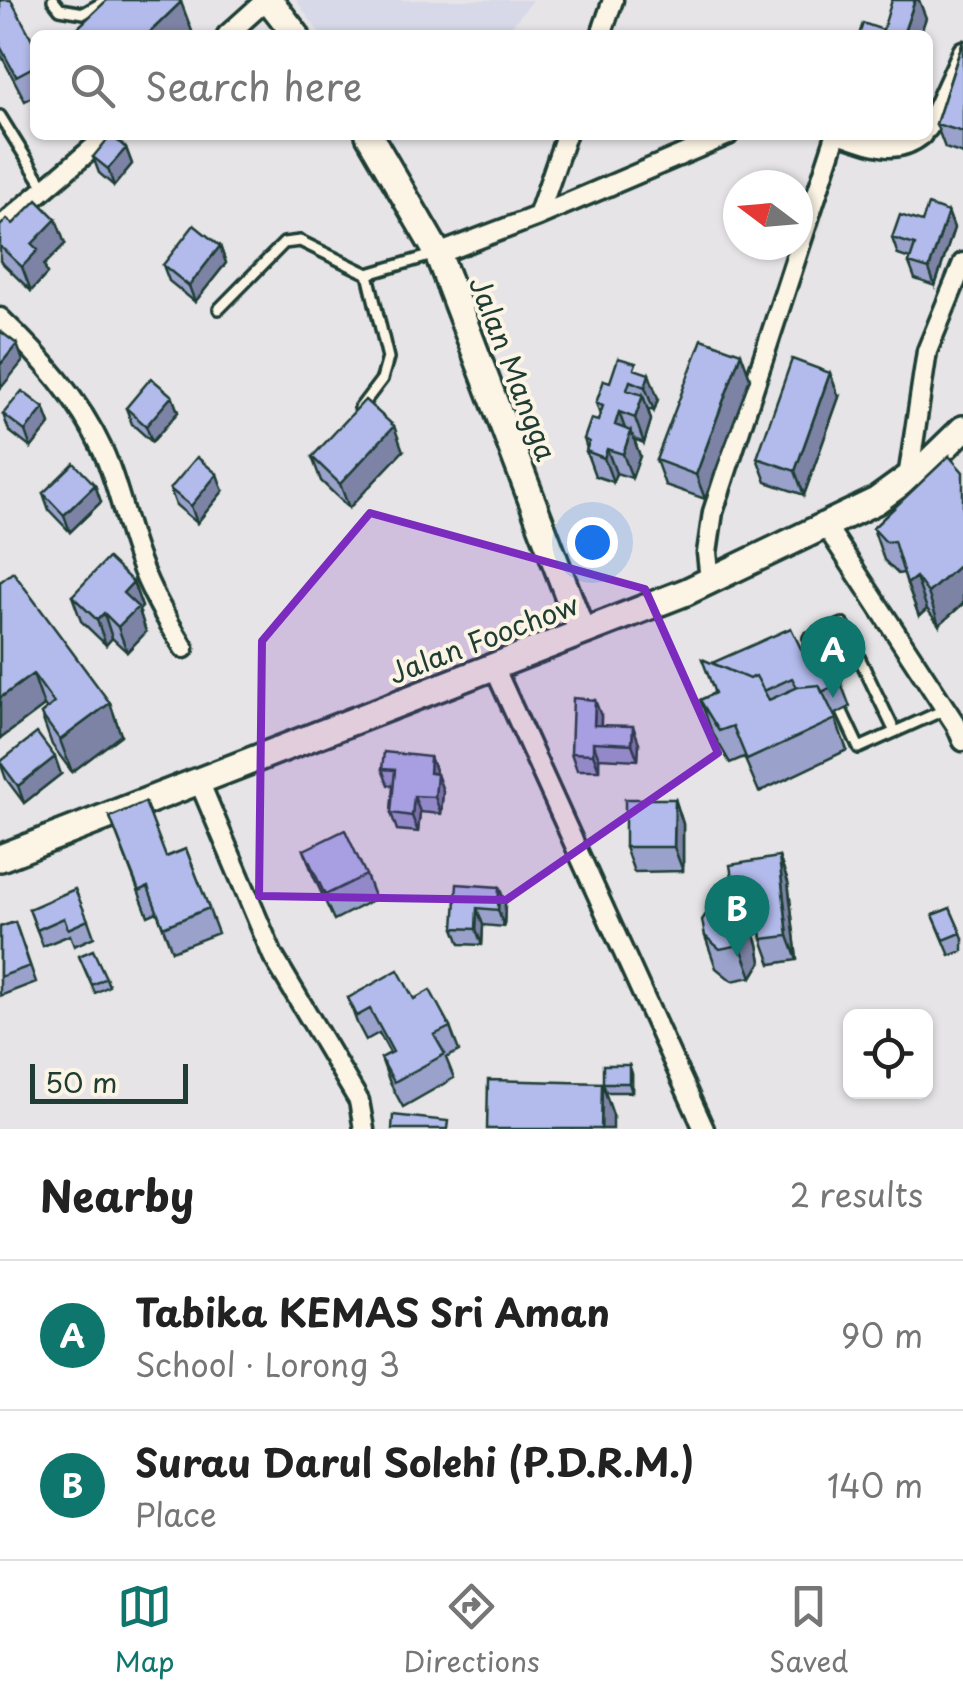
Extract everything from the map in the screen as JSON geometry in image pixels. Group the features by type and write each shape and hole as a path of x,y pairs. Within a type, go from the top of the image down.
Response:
{"main road":[{"path":"267,0 292,30"},
{"name":"Jalan Mangga","path":"372,140 438,254 582,632"},
{"name":"Jalan Foochow","path":"2,853 494,668 710,580 876,501 927,464 963,429"}],"street":[{"path":"233,30 267,0"},
{"path":"603,30 613,0"},
{"path":"933,117 963,51"},
{"path":"0,227 102,140"},
{"path":"538,216 564,140"},
{"path":"438,254 716,140"},
{"path":"710,580 707,553 713,512 838,140"},
{"path":"856,140 887,150 916,140"},
{"path":"908,478 927,351 963,262"},
{"path":"0,318 40,356 86,419 103,452 138,560 184,648"},
{"path":"826,526 957,724"},
{"path":"494,668 704,1129"},
{"path":"199,781 274,956 360,1101 364,1129"}],"lane":[{"path":"54,0 60,9 73,13 84,13 106,0"},
{"path":"0,116 44,187"},
{"path":"219,310 284,243 300,241 368,274 438,254"},
{"path":"358,410 382,379 388,358 368,274"},
{"path":"894,732 842,624 809,638 859,748 894,732 957,724"}],"highlighted area":[{"path":"370,513 645,589 718,753 506,900 259,896 262,641"}],"shaded area":[{"path":"296,0 533,0 508,30 317,30"}],"building":[{"path":"0,0 11,0 30,36 30,69 16,76 0,46"},
{"path":"107,0 181,2 152,30 75,30"},
{"path":"892,0 915,0 905,30 883,30"},
{"path":"863,23 883,30 861,30"},
{"path":"963,41 963,132 936,124"},
{"path":"107,140 117,140 126,148 108,169 93,157"},
{"path":"37,200 56,219 32,244 38,250 22,267 0,246 0,226 7,219 13,224"},
{"path":"928,205 948,212 929,269 909,263 915,245 892,238 900,215 922,222"},
{"path":"194,225 220,246 189,286 163,265"},
{"path":"0,331 17,344 0,365"},
{"path":"702,339 741,353 696,475 656,460"},
{"path":"618,358 636,363 634,369 649,374 645,387 630,381 627,390 643,395 635,418 619,412 615,425 631,431 623,454 607,449 604,458 586,451 589,442 584,439 591,419 598,421 603,406 596,403 604,380 610,382"},
{"path":"792,359 830,373 795,471 757,458"},
{"path":"151,378 172,396 146,426 126,408"},
{"path":"22,391 44,408 25,431 3,414"},
{"path":"365,400 394,426 340,484 312,457"},
{"path":"949,456 963,472 963,562 928,593 916,577 907,584 894,541 886,542 873,528"},
{"path":"197,457 217,474 191,506 170,489"},
{"path":"74,463 95,485 64,515 43,493"},
{"path":"108,558 133,582 123,593 138,607 118,627 104,613 97,620 72,596"},
{"path":"13,572 110,703 60,740 41,714 54,703 33,674 0,698 0,582"},
{"path":"791,628 808,663 829,653 841,683 822,692 819,685 797,687 792,678 764,691 756,676 749,679 712,663"},
{"path":"702,659 749,679 756,676 769,700 798,687 819,685 836,719 747,760 733,726 719,731 700,700 715,693"},
{"path":"573,698 595,700 594,725 633,726 632,744 593,742 593,754 571,753"},
{"path":"37,733 55,757 18,786 0,762"},
{"path":"384,752 430,757 429,773 437,774 435,797 414,796 412,816 391,813 395,770 382,769"},
{"path":"625,799 675,799 674,847 625,847"},
{"path":"145,802 166,857 186,849 209,908 163,927 148,887 139,891 110,817"},
{"path":"345,830 366,875 325,895 304,850"},
{"path":"779,857 788,936 762,939 757,887 734,890 730,865"},
{"path":"457,884 499,887 498,910 477,908 476,929 454,928"},
{"path":"75,889 88,920 68,929 64,918 37,930 29,909"},
{"path":"731,901 746,912 749,930 740,945 720,949 705,936 702,920 713,904"},
{"path":"950,908 961,933 944,940 933,915"},
{"path":"15,922 30,966 0,977 0,927"},
{"path":"93,950 106,978 92,985 79,956"},
{"path":"398,970 414,999 430,990 450,1027 434,1035 445,1054 394,1082 381,1058 393,1052 370,1009 357,1016 348,998"},
{"path":"603,1065 629,1065 629,1083 603,1083"},
{"path":"488,1080 602,1083 601,1129 487,1129"},
{"path":"393,1115 448,1121 447,1129 392,1129"}],"place":[{"name":"Tabika KEMAS Sri Aman","path":"833,698"},
{"name":"Surau Darul Solehi (P.D.R.M.)","path":"737,957"}]}
